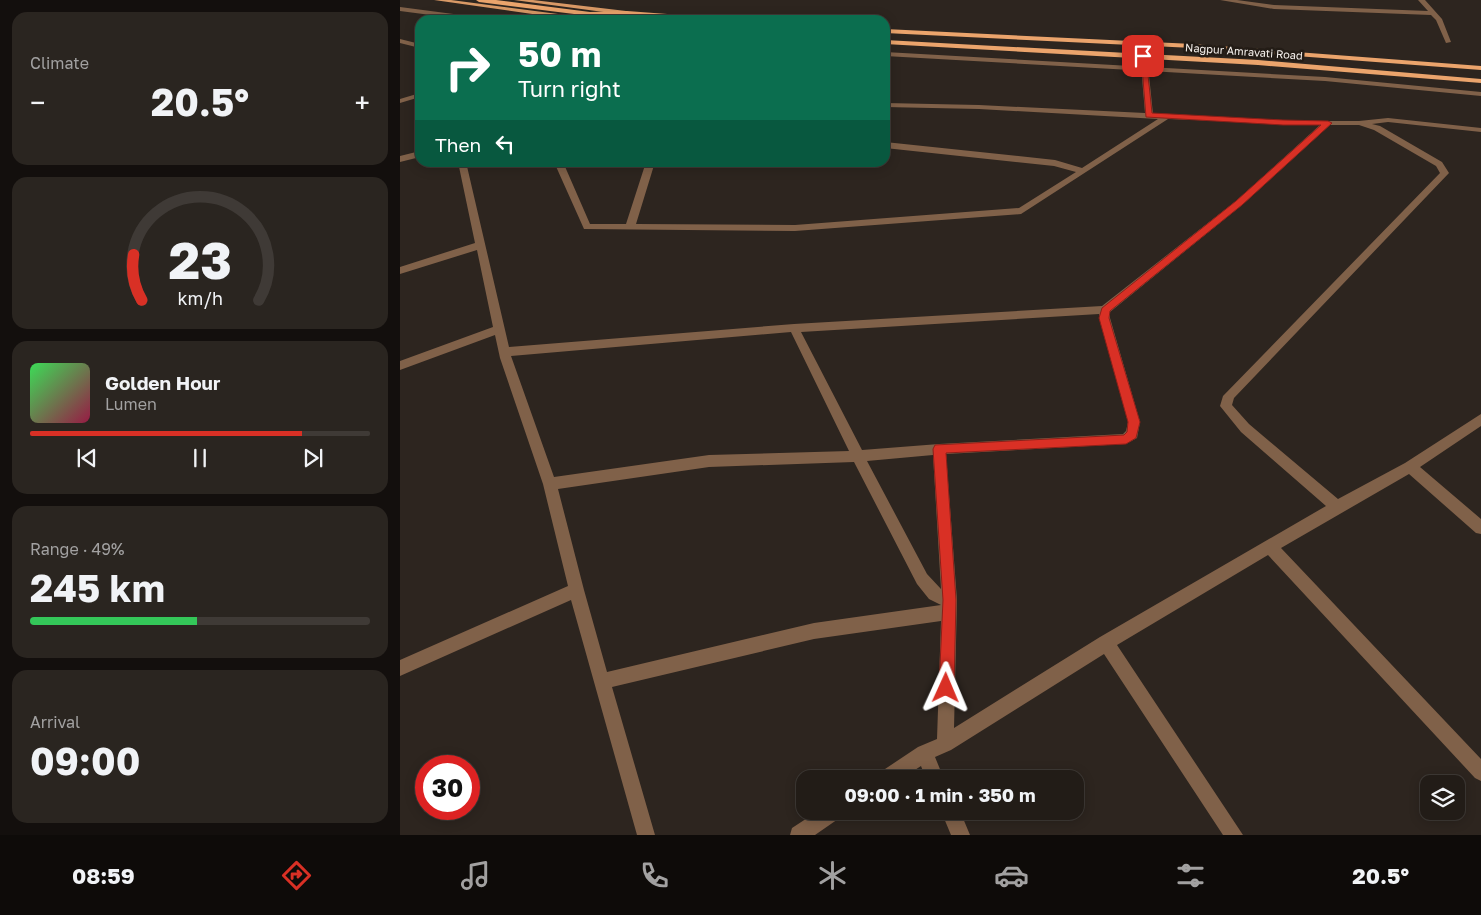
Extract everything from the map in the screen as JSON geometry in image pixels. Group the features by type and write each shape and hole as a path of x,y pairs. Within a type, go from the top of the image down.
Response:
{"highway":[{"path":"478,0 564,15"},
{"path":"614,15 627,13 654,15"},
{"name":"Nagpur Amravati Road","path":"890,31 1215,48 1481,68"},
{"name":"Nagpur Amravati Road","path":"890,42 1404,73 1481,81"},
{"path":"1215,48 1223,73"}],"main road":[{"path":"436,0 555,15"},
{"path":"517,0 627,13"}],"street":[{"path":"1223,0 1268,7 1435,13"},
{"path":"1421,0 1440,19 1448,42"},
{"path":"400,8 449,15"},
{"path":"400,41 415,45"},
{"path":"890,54 1379,83 1481,94"},
{"path":"1143,56 1149,115"},
{"path":"400,101 415,96"},
{"path":"890,105 1328,123 1359,123 1388,120 1481,130"},
{"path":"560,167 587,226 795,228 1021,211 1166,117"},
{"path":"505,352 794,328 1105,310 1239,203 1328,123"},
{"path":"1337,507 1245,428 1226,406 1229,396 1445,173 1439,164 1377,128 1359,123"},
{"path":"890,146 1055,163 1084,170"},
{"path":"400,159 415,155"},
{"path":"463,167 505,352 550,484 576,590 646,835"},
{"path":"630,227 649,167"},
{"path":"400,271 481,245"},
{"path":"550,484 709,461 858,456 939,449 1126,439 1132,434 1134,422 1104,318 1105,310"},
{"path":"794,328 922,579 934,594 949,606"},
{"path":"400,366 500,329"},
{"path":"899,770 924,754 945,744 1106,643 1337,507 1410,467 1481,419"},
{"path":"939,449 949,606 945,744"},
{"path":"1410,467 1481,528"},
{"path":"1270,547 1481,772"},
{"path":"400,668 576,590"},
{"path":"602,682 814,631 949,606"},
{"path":"1106,643 1234,835"},
{"path":"924,754 931,770"},
{"path":"799,835 822,820"},
{"path":"954,820 961,835"}],"route":[{"path":"946,688 950,600 939,449 1126,439 1132,434 1134,422 1104,318 1105,310 1239,203 1328,123 1149,115 1143,56"}]}
